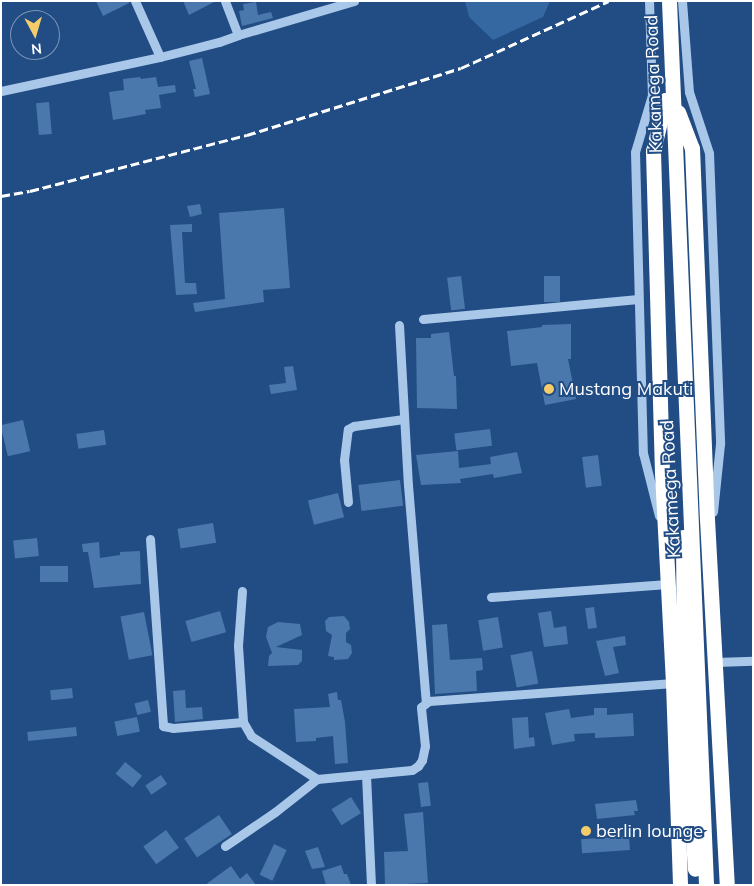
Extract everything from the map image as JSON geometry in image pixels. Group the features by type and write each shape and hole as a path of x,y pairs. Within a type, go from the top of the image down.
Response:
{"highway":[{"path":"660,4 669,100 692,148 709,546 727,885"},
{"path":"669,100 653,151 662,474 673,683 680,885"},
{"name":"Kakamega Road","path":"669,100 682,518 684,686 696,885"},
{"name":"Kakamega Road","path":"669,100 706,885"}],"street":[{"path":"135,1 160,57"},
{"path":"226,1 238,35"},
{"path":"1,91 160,57 220,42 354,1"},
{"path":"682,1 689,92 709,153 720,444 709,546"},
{"path":"660,4 648,2 652,95 635,152 643,453 667,548"},
{"path":"423,318 638,299"},
{"path":"225,846 275,812 317,778 412,770 418,766 424,752 421,712 426,702 404,419 399,325"},
{"path":"348,502 344,460 348,429 354,426 404,419"},
{"path":"150,539 163,726 173,728 243,722"},
{"path":"491,597 668,584"},
{"path":"242,591 238,646 243,722 251,736 317,778"},
{"path":"716,662 753,661"},
{"path":"426,702 673,683"},
{"path":"366,775 371,885"}],"shaded area":[{"path":"465,1 550,1 543,17 493,40 469,17"}],"building":[{"path":"96,1 129,1 129,3 103,16"},
{"path":"183,1 216,1 189,15"},
{"path":"256,2 258,15 271,12 273,18 242,26 239,11 244,10 243,4"},
{"path":"202,58 210,94 195,97 193,89 196,89 189,61"},
{"path":"140,77 141,79 156,77 158,87 175,85 176,92 159,95 161,108 145,110 146,114 113,120 109,92 124,90 123,79"},
{"path":"49,102 52,134 39,135 36,103"},
{"path":"200,204 202,214 190,217 187,206"},
{"path":"284,208 290,288 263,290 264,302 195,312 193,303 225,299 219,213"},
{"path":"192,224 192,232 182,232 185,283 196,283 197,294 176,295 170,225"},
{"path":"461,276 465,309 451,310 447,278"},
{"path":"544,276 560,276 560,302 544,302"},
{"path":"571,324 571,359 568,359 576,399 545,405 537,363 511,366 507,331 542,327 542,325"},
{"path":"449,332 454,376 456,376 457,409 417,408 416,338 431,338 431,334"},
{"path":"293,366 297,390 271,394 269,385 286,383 284,367"},
{"path":"23,420 30,451 8,456 1,425"},
{"path":"490,429 492,446 456,450 454,433"},
{"path":"104,430 106,445 78,449 76,434"},
{"path":"458,451 459,468 491,464 490,457 517,452 522,473 494,478 493,474 460,479 461,483 421,485 416,455"},
{"path":"598,455 602,486 586,488 582,457"},
{"path":"400,480 403,506 361,511 358,485"},
{"path":"338,493 344,517 314,525 308,500"},
{"path":"213,523 216,543 181,548 177,529"},
{"path":"37,538 39,556 15,558 13,541"},
{"path":"99,542 100,558 120,555 120,552 140,551 141,584 94,588 88,552 83,552 82,544"},
{"path":"40,566 68,566 68,582 40,582"},
{"path":"594,607 597,628 588,629 585,608"},
{"path":"220,611 226,632 191,642 185,621"},
{"path":"551,611 554,628 566,626 568,644 544,647 538,613"},
{"path":"144,612 152,655 129,660 120,617"},
{"path":"344,616 349,622 350,629 346,633 346,642 351,645 352,653 348,659 334,660 334,657 328,656 332,635 326,631 325,621 329,617"},
{"path":"498,617 503,648 483,651 478,620"},
{"path":"278,622 300,624 302,635 276,647 302,650 302,661 298,665 268,666 269,656 272,653 266,637 268,627"},
{"path":"447,624 450,660 482,658 483,670 476,671 477,691 435,694 432,625"},
{"path":"625,636 626,645 613,647 619,673 605,676 596,641"},
{"path":"532,651 538,683 517,688 510,655"},
{"path":"72,688 73,698 51,700 50,690"},
{"path":"185,690 186,708 202,707 203,719 175,722 173,691"},
{"path":"337,692 338,700 341,700 345,722 348,763 335,764 333,736 316,738 316,741 296,742 294,709 330,707 328,694"},
{"path":"148,700 151,712 137,715 134,703"},
{"path":"594,708 607,708 607,715 633,713 634,736 595,738 595,733 574,734 575,741 552,745 545,713 569,709 571,718 594,715"},
{"path":"137,717 140,732 117,736 114,721"},
{"path":"528,717 529,738 534,737 535,746 514,749 512,718"},
{"path":"76,727 77,736 28,741 27,732"},
{"path":"125,762 142,776 133,788 116,774"},
{"path":"161,775 167,784 151,795 145,786"},
{"path":"428,782 431,806 421,807 418,783"},
{"path":"351,797 361,813 342,825 331,809"},
{"path":"636,800 638,811 634,811 635,815 597,819 595,804"},
{"path":"423,812 428,883 385,885 384,852 408,851 404,814"},
{"path":"219,815 232,834 197,858 184,838"},
{"path":"166,830 179,848 156,864 143,846"},
{"path":"629,836 630,850 582,853 581,839"},
{"path":"274,844 287,850 272,881 260,875"},
{"path":"318,847 325,867 312,869 305,851"},
{"path":"341,865 351,885 326,885 322,871"},
{"path":"231,866 240,879 247,873 256,885 205,885"}],"railway":[{"path":"1,196 30,191 247,135 461,68 609,1"}],"place":[{"name":"Mustang Makuti","path":"549,389"},
{"name":"berlin lounge","path":"586,831"}]}
